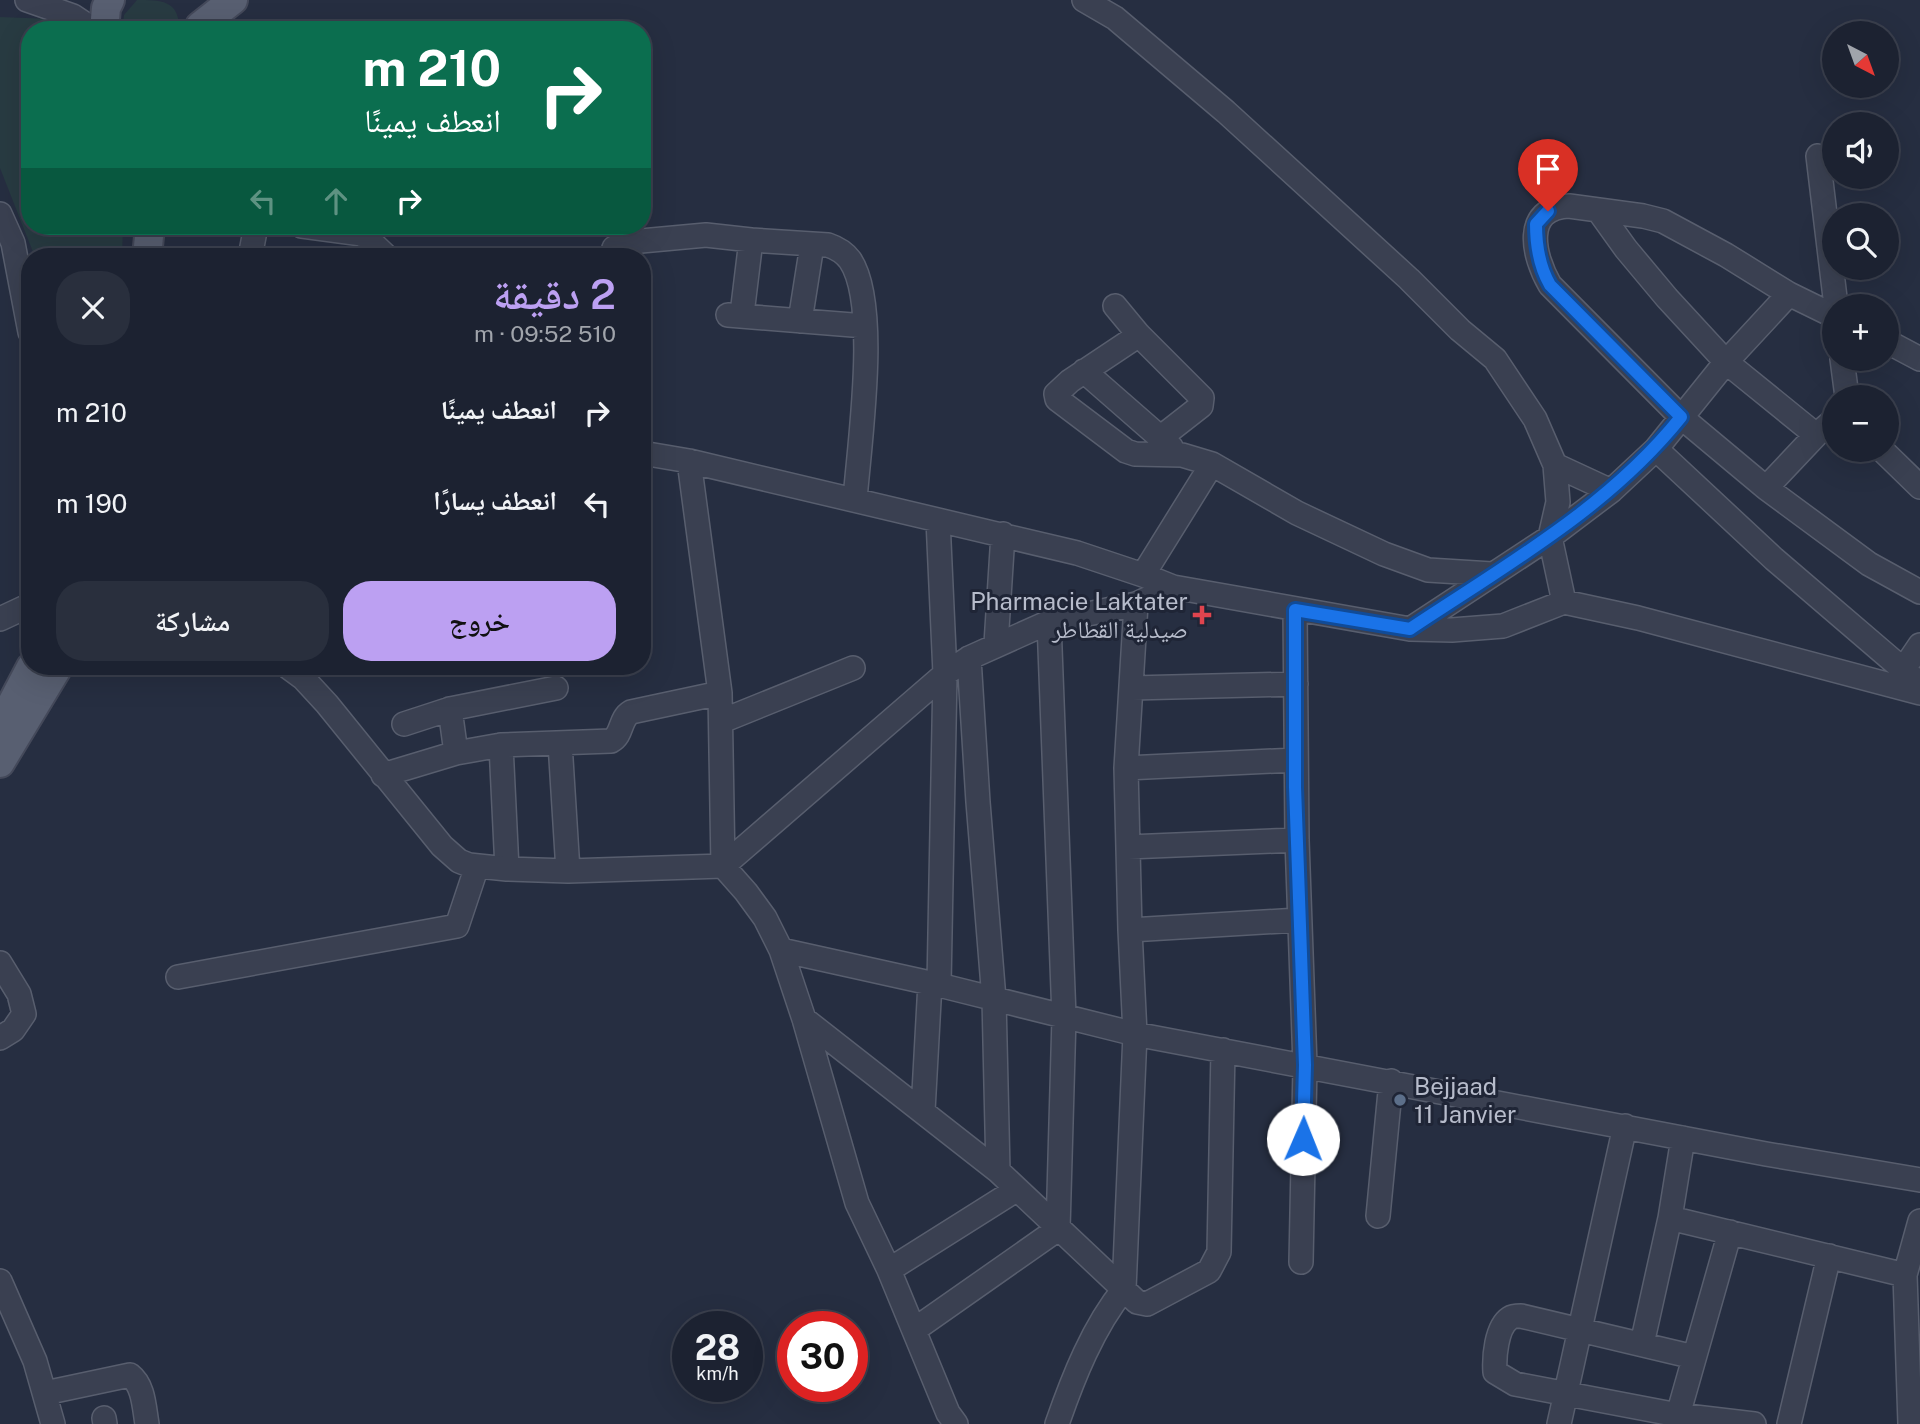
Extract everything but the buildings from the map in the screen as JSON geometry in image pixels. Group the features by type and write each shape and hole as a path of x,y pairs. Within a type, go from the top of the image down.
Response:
{"main road":[{"path":"105,21 110,0"},
{"path":"198,19 233,0"},
{"path":"0,726 27,675"},
{"path":"0,763 53,675"}],"street":[{"path":"27,0 80,21"},
{"path":"1084,0 1115,18 1226,112 1495,359 1535,419 1555,465 1558,502 1550,537 1564,603"},
{"path":"1818,156 1835,294"},
{"path":"1822,310 1663,221 1643,216 1557,207 1541,216 1536,224 1543,272 1550,285 1681,417 1766,488 1869,564 1920,592"},
{"path":"1598,211 1667,298 1726,362 1816,435"},
{"path":"0,214 21,299"},
{"path":"363,235 377,248"},
{"path":"614,248 641,241 706,235 828,245 838,248 848,257 862,293 865,326 865,374 855,500"},
{"path":"751,240 735,314 865,326"},
{"path":"800,321 812,245"},
{"path":"1410,629 1550,537 1611,491 1656,449 1726,362 1789,294"},
{"path":"1115,306 1203,402 1160,438"},
{"path":"1139,335 1056,394 1061,404 1126,452 1182,455 1212,464 1297,513 1384,554 1429,570 1492,574"},
{"path":"1899,348 1920,359"},
{"path":"1084,372 1182,455"},
{"path":"1766,488 1822,430"},
{"path":"1656,449 1774,559 1912,677 1920,645"},
{"path":"651,455 1003,534 1077,553 1172,587 1410,629 1451,630 1503,626 1564,603 1637,618 1920,693"},
{"path":"689,461 720,694 723,866 765,918 781,950 804,1019 857,1203 889,1270 948,1413 956,1424"},
{"path":"1895,462 1920,486"},
{"path":"1143,575 1212,464"},
{"path":"1555,465 1611,491"},
{"path":"923,1111 935,984 945,674 938,520"},
{"path":"996,644 1003,534"},
{"path":"299,675 327,704 442,846 459,861 507,869 568,871 723,866 945,674 969,658 1049,622 1136,604 1172,587"},
{"path":"1057,1424 1093,1340 1111,1304 1124,1289 1135,1034 1126,768 1136,604"},
{"path":"0,619 21,608"},
{"path":"1295,610 1298,919 1305,1065 1301,1262"},
{"path":"1049,622 1064,1017 1058,1230"},
{"path":"969,658 995,999 998,1171"},
{"path":"722,721 853,668"},
{"path":"1132,688 1296,684"},
{"path":"404,723 450,709 556,688"},
{"path":"383,775 456,753 501,745 611,741 617,737 623,719 631,712 720,694"},
{"path":"450,709 456,753"},
{"path":"560,743 568,871"},
{"path":"501,745 507,869"},
{"path":"1126,768 1295,760"},
{"path":"1128,847 1297,840"},
{"path":"178,977 457,926 477,866"},
{"path":"1130,930 1298,919"},
{"path":"781,950 935,984 1135,1034 1920,1180"},
{"path":"0,963 19,994 24,1014 13,1030 0,1038"},
{"path":"804,1019 998,1171 1138,1302 1147,1304 1209,1270 1219,1252 1223,1050"},
{"path":"1378,1216 1391,1082"},
{"path":"1559,1424 1625,1126"},
{"path":"1642,1344 1670,1218 1683,1138"},
{"path":"889,1270 1016,1190"},
{"path":"1670,1218 1905,1275"},
{"path":"1910,1424 1905,1275 1920,1221"},
{"path":"914,1330 1058,1230"},
{"path":"1678,1415 1730,1232"},
{"path":"1789,1424 1829,1256"},
{"path":"0,1281 35,1361 53,1424"},
{"path":"1694,1357 1521,1315 1510,1318 1503,1326 1495,1372 1515,1384 1678,1415 1745,1423"},
{"path":"45,1393 130,1376 137,1381 141,1390 147,1424"}],"shaded area":[{"path":"137,0 154,0 172,7 178,21 123,21 124,15"},
{"path":"0,17 77,20 21,21 21,221 0,168"},
{"path":"26,235 123,235 122,248 31,248"}],"place":[{"name":"Pharmacie Laktater صيدلية القطاطر","path":"1202,615"},
{"name":"Bejjaad 11 Janvier","path":"1400,1100"}],"route":[{"path":"1303,1139 1305,1065 1295,787 1295,610 1410,629 1550,537 1611,491 1656,449 1681,417 1550,285 1543,272 1536,238 1536,224 1548,211"}]}
